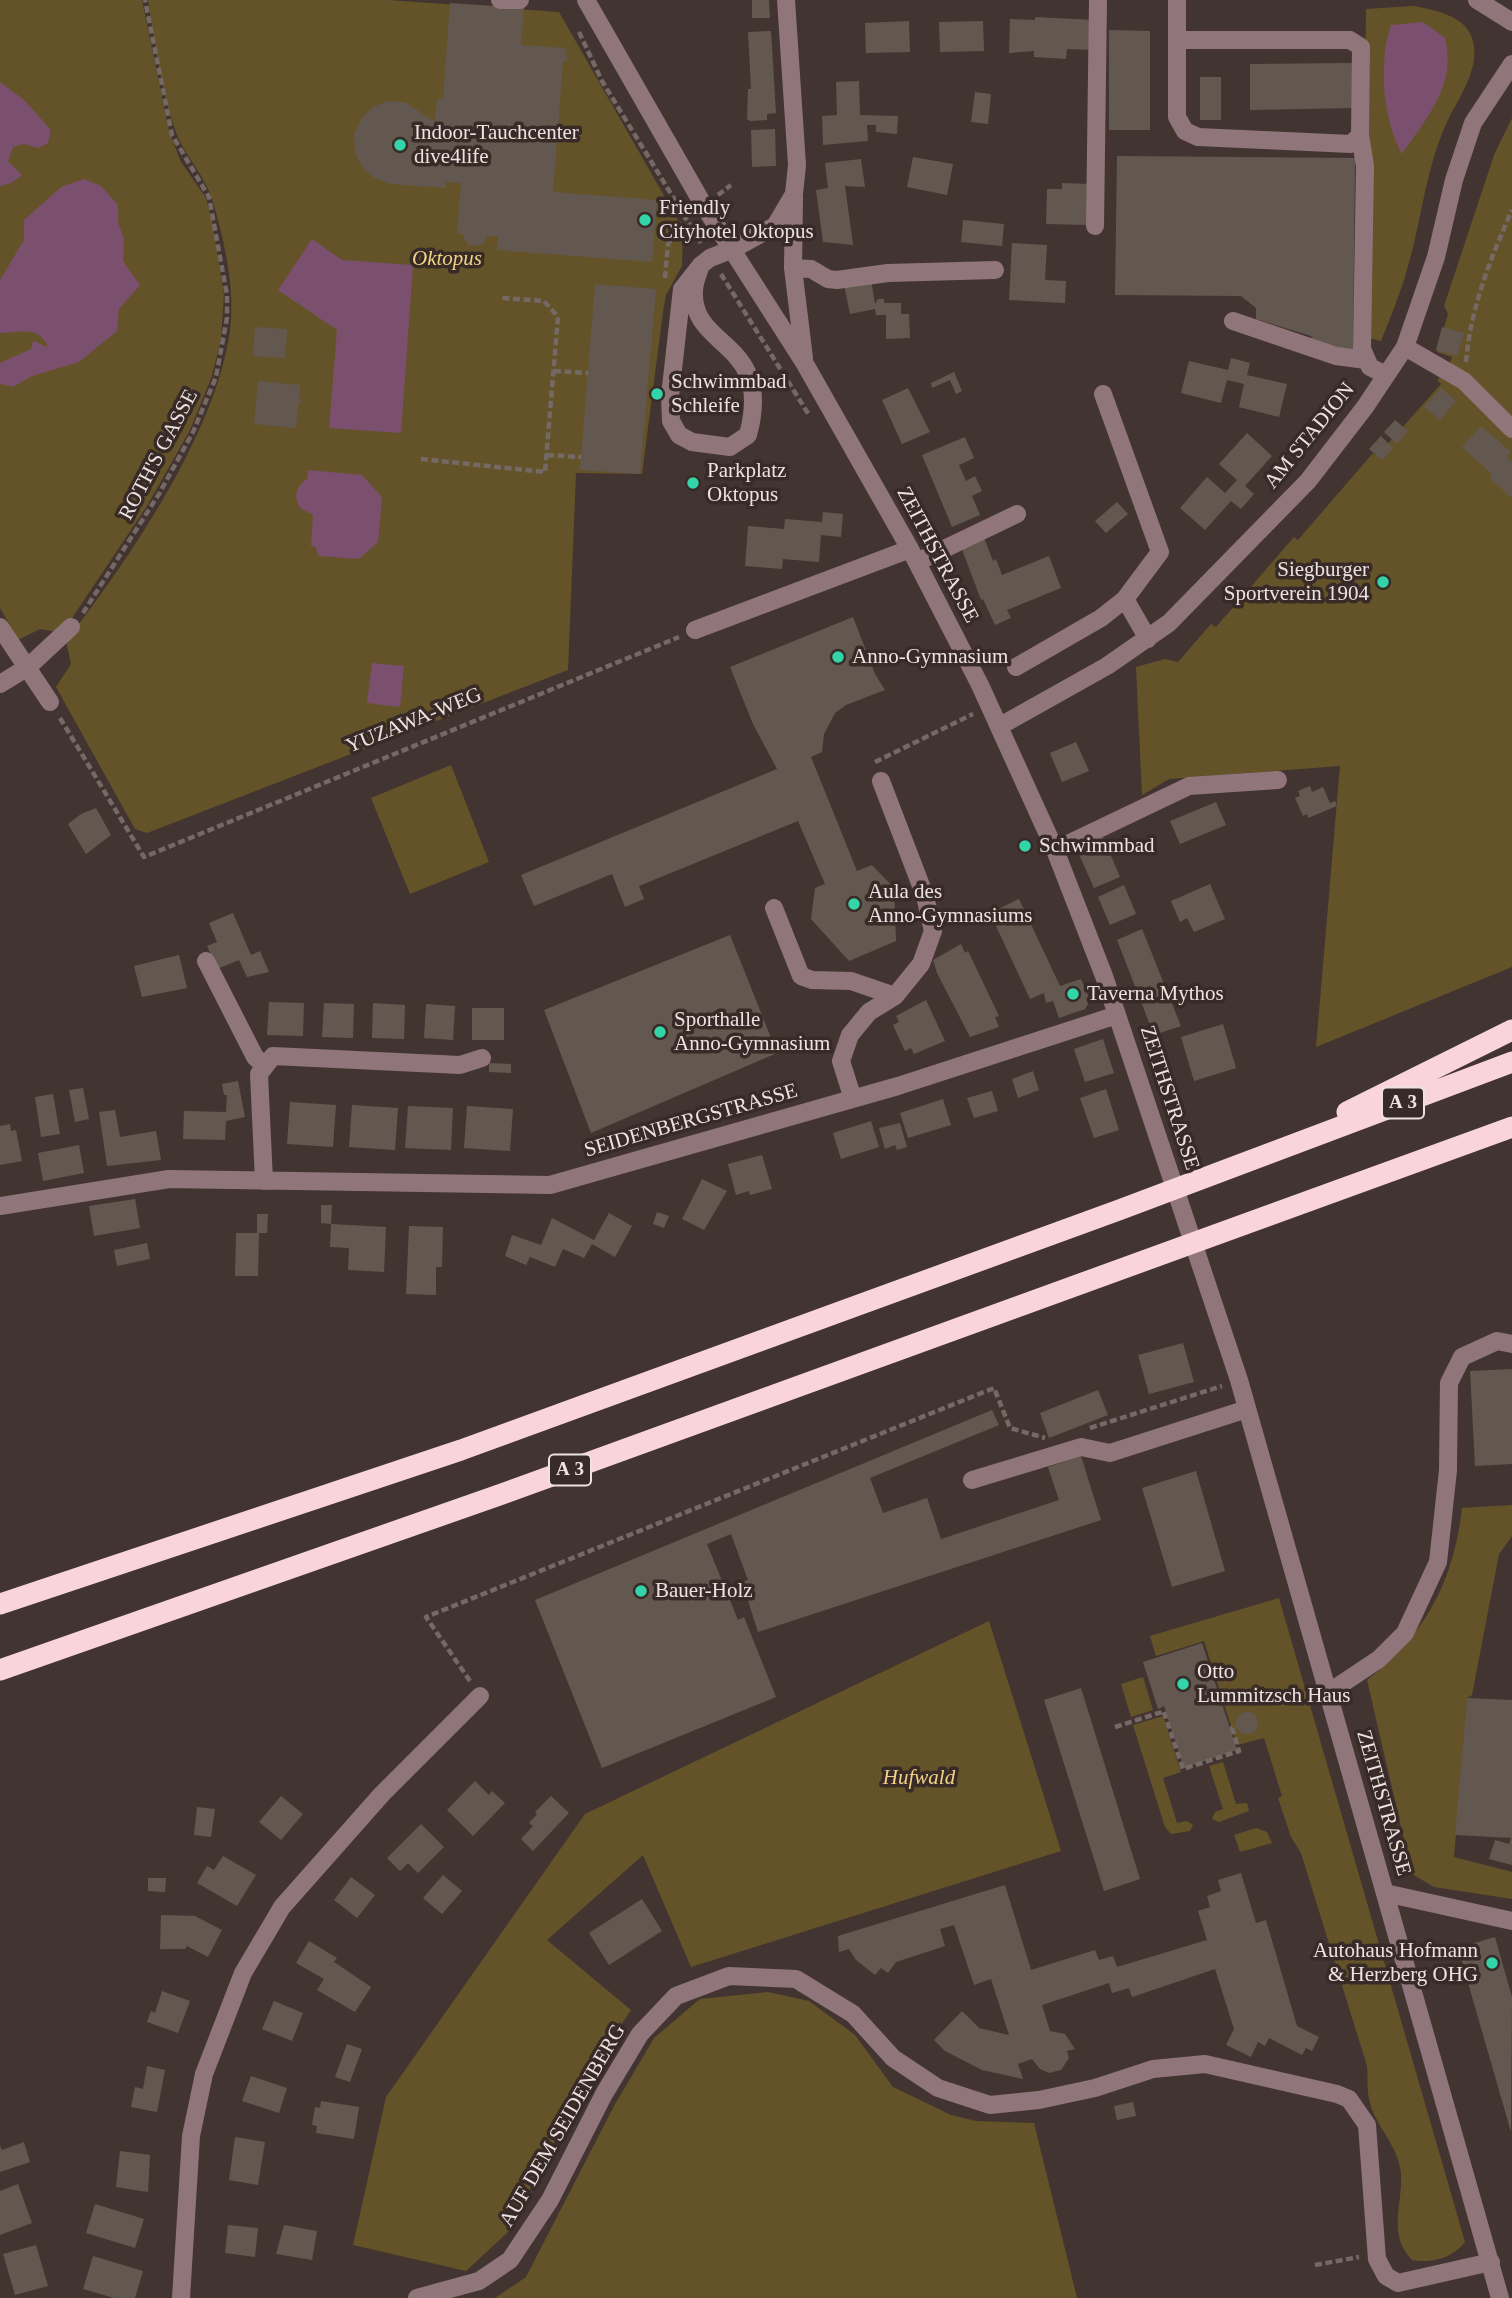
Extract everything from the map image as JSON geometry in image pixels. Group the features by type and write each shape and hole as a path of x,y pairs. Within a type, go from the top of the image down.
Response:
{"highway":[{"path":"1294,1143 1384,1091 1430,1073 1512,1030"},
{"name":"A 3","path":"0,1604 461,1450 1119,1210 1512,1062"},
{"name":"A 3","path":"0,1670 502,1494 1512,1127"}],"street":[{"path":"500,0 520,0"},
{"name":"ZEITHSTRASSE","path":"586,0 700,199 805,364 914,556 1000,726 1055,850 1117,1015 1239,1380 1500,2298"},
{"path":"786,0 797,165 793,268 805,364"},
{"path":"1095,226 1098,0"},
{"path":"1177,0 1177,117 1185,131 1198,137 1351,144 1360,135"},
{"path":"1477,0 1512,22"},
{"path":"1178,40 1350,40 1361,47 1360,135 1365,166 1362,349 1370,367 1386,375"},
{"name":"AM STADION","path":"1000,726 1107,666 1169,623 1308,481 1405,347 1436,257 1454,180 1473,124 1512,64"},
{"path":"701,265 694,292 701,321 742,360 752,384 755,410 748,435 730,447 692,442 679,435 671,421 670,396 682,289 701,265 775,226 794,194"},
{"path":"793,268 811,270 828,279 837,280 888,273 995,270"},
{"path":"1233,321 1336,356 1366,360"},
{"path":"1405,347 1464,381 1512,429"},
{"path":"1016,667 1101,618 1125,599 1160,552 1103,394"},
{"path":"695,630 914,556 940,550 1017,514"},
{"path":"1125,599 1148,639"},
{"path":"0,627 50,702"},
{"path":"0,684 27,667 71,627"},
{"path":"1055,850 1189,786 1278,779"},
{"path":"853,1099 841,1061 850,1035 869,1012 895,996 921,964 933,930 925,896 881,781"},
{"path":"774,908 801,976 812,980 851,981 895,996"},
{"path":"206,961 255,1057 265,1066"},
{"name":"SEIDENBERGSTRASSE","path":"0,1206 169,1180 550,1185 853,1099 1117,1015"},
{"path":"264,1181 259,1074 273,1056 460,1065 482,1058"},
{"path":"1328,1693 1379,1659 1405,1633 1438,1562 1448,1470 1449,1383 1462,1357 1497,1341 1512,1344"},
{"path":"972,1480 1081,1447 1110,1453 1247,1409"},
{"path":"181,2298 191,2136 204,2074 243,1973 282,1907 382,1794 480,1696"},
{"path":"1385,1893 1512,1921"},
{"name":"AUF DEM SEIDENBERG","path":"416,2298 479,2281 510,2260 550,2200 604,2094 640,2034 676,1996 729,1976 796,1979 853,2014 893,2058 938,2088 990,2105 1040,2100 1095,2088 1153,2069 1205,2064 1349,2099 1367,2125 1377,2259 1386,2276 1398,2283"},
{"path":"1387,2298 1398,2283 1491,2263"}],"path":[{"name":"ROTH'S GASSE","path":"71,627 94,599 159,494 193,432 206,405 224,342 227,295 209,197 172,135 145,0"},
{"path":"575,23 603,81 685,219"},
{"path":"1464,381 1470,320 1484,273 1512,210"},
{"path":"421,459 545,471 558,317 544,301 502,298"},
{"path":"554,371 588,373"},
{"path":"547,455 581,457"},
{"path":"940,550 971,620"},
{"name":"YUZAWA-WEG","path":"50,702 145,857 695,630"},
{"path":"881,781 873,762 973,714"},
{"path":"1086,1430 1239,1380"},
{"path":"480,1696 426,1618 994,1388 1010,1428 1052,1440"},
{"path":"1115,1727 1165,1712 1182,1769 1242,1750 1232,1728 1236,1726"},
{"path":"1315,2265 1355,2257"}],"green space":[{"path":"0,0 142,0 169,131 181,162 206,198 224,295 221,339 212,376 190,430 147,506 72,618 58,632 40,629 18,640 0,608"},
{"name":"Oktopus","path":"148,0 388,0 559,12 683,229 682,266 666,295 663,312 642,474 576,473 568,670 147,833 135,829 56,687 71,664 66,641 144,531 192,445 211,402 224,360 231,320 229,275 220,228 209,191 181,143 171,119 159,68"},
{"path":"1414,6 1448,15 1462,24 1472,38 1474,59 1468,81 1447,122 1434,157 1405,276 1381,341 1361,336 1366,9"},
{"name":"Siegburger Sportverein 1904","path":"1512,118 1512,967 1316,1047 1340,766 1169,779 1142,795 1136,667 1165,659 1178,662 1211,624 1216,627 1294,537 1298,540 1373,453 1377,456 1441,384 1437,380 1448,369 1452,357 1437,352 1448,314 1444,306 1494,155"},
{"path":"451,765 489,862 410,894 371,798"},
{"path":"1512,1505 1512,1536 1499,1554 1472,1695 1467,1698 1454,1857 1512,1872 1512,1899 1434,1887 1412,1874 1367,1680 1405,1644 1433,1604 1452,1559 1462,1508"},
{"path":"1279,1598 1465,2242 1448,2256 1441,2258 1412,2260 1400,2240 1399,2163 1372,2108 1368,2095 1367,2066 1301,1853 1291,1837 1278,1798 1282,1796 1264,1738 1237,1745 1204,1641 1156,1656 1150,1636"},
{"name":"Hufwald","path":"989,1621 1061,1851 691,1967 643,1855 547,1940 631,2010 593,2067 508,2232 466,2271 353,2245 386,2097 585,1814"},
{"path":"1143,1677 1153,1710 1131,1717 1121,1684"},
{"path":"1163,1716 1181,1772 1163,1778 1177,1823 1187,1821 1193,1825 1190,1831 1171,1834 1165,1827 1133,1725"},
{"path":"1223,1762 1236,1804 1247,1803 1249,1811 1219,1822 1212,1819 1215,1812 1223,1809 1209,1766"},
{"path":"1256,1828 1267,1832 1272,1843 1240,1852 1234,1835"},
{"path":"768,1992 809,2001 855,2035 893,2087 951,2115 976,2121 1034,2123 1077,2298 495,2298 526,2277 614,2106 654,2038 700,1999"}],"shaded area":[{"path":"1423,22 1445,38 1447,71 1430,113 1402,154 1390,125 1384,91 1387,40 1391,25"},
{"path":"0,82 24,100 51,130 48,143 38,148 24,144 13,147 8,161 22,175 11,183 0,186"},
{"path":"84,179 101,186 118,205 118,222 124,239 123,261 140,285 119,309 117,331 79,362 32,376 13,387 0,384 0,363 31,349 33,341 48,347 40,336 34,333 0,333 0,280 24,240 24,220 61,187"},
{"path":"312,239 342,260 413,265 401,433 329,428 337,330 278,290"},
{"path":"308,470 362,475 382,497 378,542 359,559 319,556 315,546 311,546 313,515 300,508 296,496 300,485 307,479"},
{"path":"372,663 404,666 400,707 367,703"}],"building":[{"path":"752,0 769,0 770,18 752,18"},
{"path":"450,3 524,8 521,45 565,48 568,61 563,61 553,192 657,200 652,262 497,250 498,237 488,236 483,244 469,246 462,234 457,234 461,183 446,182 446,188 390,184 374,178 362,167 355,152 354,135 361,119 373,107 388,101 405,102 435,122 437,98 443,99"},
{"path":"1035,17 1094,20 1093,50 1067,49 1066,59 1034,57 1034,51 1009,53 1010,19 1035,20"},
{"path":"909,21 910,52 866,53 865,23"},
{"path":"983,21 984,51 940,52 939,22"},
{"path":"1109,30 1150,31 1150,130 1109,130"},
{"path":"771,31 776,113 767,114 767,120 750,121 747,119 748,89 751,89 748,32"},
{"path":"1353,63 1354,108 1250,110 1250,64"},
{"path":"1200,77 1221,77 1221,120 1200,120"},
{"path":"859,81 860,115 898,116 897,134 876,132 876,125 867,125 868,141 823,145 822,116 837,115 836,82"},
{"path":"975,92 991,94 988,124 971,122"},
{"path":"775,129 776,166 752,167 751,130"},
{"path":"1117,156 1355,158 1353,353 1314,344 1311,336 1256,319 1256,308 1241,296 1115,295"},
{"path":"913,157 953,164 947,195 907,187"},
{"path":"861,159 865,187 845,186 853,245 823,242 816,190 828,188 825,163"},
{"path":"1062,183 1090,184 1089,225 1046,224 1047,189 1062,189"},
{"path":"963,220 1004,224 1002,246 961,242"},
{"path":"1012,243 1047,245 1045,280 1066,281 1065,303 1009,300"},
{"path":"871,279 875,304 878,299 884,299 884,303 901,303 901,314 909,314 910,338 886,339 886,315 876,315 875,309 850,314 844,285"},
{"path":"595,284 656,289 640,474 580,470"},
{"path":"255,327 287,329 285,358 253,356"},
{"path":"1442,327 1464,333 1457,356 1436,350"},
{"path":"1231,358 1250,363 1247,375 1287,384 1279,417 1239,407 1244,384 1227,380 1221,403 1181,393 1189,361 1228,370"},
{"path":"954,372 962,391 956,394 950,380 932,388 931,383"},
{"path":"258,381 300,385 299,400 302,401 298,405 296,428 254,424"},
{"path":"908,388 930,432 902,444 882,400"},
{"path":"1441,388 1456,401 1440,420 1424,407"},
{"path":"1395,420 1408,431 1397,444 1384,432"},
{"path":"1481,426 1511,452 1507,457 1512,462 1512,498 1489,478 1492,474 1462,447"},
{"path":"1247,433 1272,456 1245,486 1254,494 1241,509 1231,501 1205,530 1180,508 1207,477 1225,493 1237,480 1219,464"},
{"path":"1381,436 1393,448 1382,460 1369,449"},
{"path":"965,437 974,458 959,465 966,481 975,476 982,491 972,496 980,515 952,527 922,455"},
{"path":"1117,502 1128,514 1106,533 1095,521"},
{"path":"823,512 843,514 841,537 821,535 819,562 783,559 782,569 745,566 748,526 784,529 785,519 822,522"},
{"path":"983,535 993,561 996,559 1002,575 1049,556 1061,588 1007,610 1011,618 995,625 983,599 981,600 960,544"},
{"path":"853,617 875,674 885,690 846,705 835,713 824,734 822,752 811,757 857,871 872,865 894,888 896,941 849,961 811,919 815,888 825,884 798,821 639,886 644,899 625,907 612,874 534,906 521,875 777,769 753,724 730,667"},
{"path":"1076,742 1089,771 1062,782 1050,753"},
{"path":"1310,786 1312,792 1323,787 1330,803 1335,801 1337,806 1308,818 1307,814 1303,816 1295,798 1300,796 1298,791"},
{"path":"1216,802 1226,825 1180,844 1170,821"},
{"path":"96,808 111,835 86,854 68,824 81,814"},
{"path":"1103,837 1120,877 1094,888 1077,850"},
{"path":"1210,884 1225,919 1194,932 1187,918 1180,922 1171,901"},
{"path":"1124,885 1136,914 1110,925 1098,897"},
{"path":"1019,899 1060,986 1081,979 1090,1000 1085,1009 1059,1018 1053,1001 1046,1003 1044,993 1030,999 990,913"},
{"path":"233,913 251,955 260,951 269,972 247,977 239,960 217,969 207,946 217,942 209,923"},
{"path":"1142,929 1181,1026 1154,1035 1117,940"},
{"name":"Sporthalle Anno-Gymnasium","path":"730,935 777,1053 591,1133 544,1010"},
{"path":"961,944 965,953 968,951 999,1016 995,1017 999,1027 970,1037 933,960"},
{"path":"179,955 187,988 142,997 134,966"},
{"path":"926,1000 945,1041 914,1054 911,1048 905,1051 893,1025 899,1022 896,1016"},
{"path":"269,1002 304,1003 303,1036 267,1035"},
{"path":"324,1003 354,1004 353,1038 322,1037"},
{"path":"373,1003 405,1005 404,1039 372,1038"},
{"path":"426,1004 455,1006 453,1040 424,1038"},
{"path":"472,1008 504,1008 504,1040 472,1040"},
{"path":"1223,1024 1236,1068 1194,1081 1181,1037"},
{"path":"1103,1039 1114,1073 1085,1082 1074,1049"},
{"path":"489,1063 511,1064 511,1073 489,1072"},
{"path":"1033,1071 1039,1090 1018,1098 1012,1079"},
{"path":"238,1081 245,1117 226,1121 225,1140 183,1139 184,1111 226,1112 227,1095 224,1095 222,1084"},
{"path":"83,1088 89,1119 75,1122 69,1090"},
{"path":"1106,1089 1119,1130 1094,1138 1080,1098"},
{"path":"992,1091 998,1111 974,1118 967,1098"},
{"path":"53,1094 60,1134 41,1137 35,1097"},
{"path":"943,1099 951,1125 908,1138 900,1113"},
{"path":"290,1102 336,1105 333,1147 287,1144"},
{"path":"352,1105 398,1108 395,1150 349,1147"},
{"path":"408,1106 453,1108 451,1150 405,1148"},
{"path":"467,1106 513,1109 510,1151 464,1148"},
{"path":"115,1110 120,1137 156,1131 161,1160 107,1166 99,1112"},
{"path":"871,1121 879,1147 841,1159 833,1133"},
{"path":"900,1123 907,1147 897,1150 895,1145 885,1149 879,1128"},
{"path":"10,1124 11,1131 16,1130 22,1161 0,1165 0,1126"},
{"path":"79,1145 84,1173 43,1181 38,1153"},
{"path":"762,1155 772,1189 750,1195 749,1191 736,1195 728,1164"},
{"path":"702,1179 727,1191 704,1230 682,1219"},
{"path":"135,1199 140,1228 94,1236 89,1206"},
{"path":"321,1205 332,1205 331,1224 321,1223"},
{"path":"657,1212 669,1216 664,1228 653,1224"},
{"path":"609,1213 632,1226 615,1257 592,1244 584,1258 563,1249 555,1267 530,1257 526,1265 505,1256 512,1235 541,1245 552,1218 594,1240"},
{"path":"257,1214 268,1214 267,1233 259,1233 258,1276 235,1276 236,1233 257,1233"},
{"path":"331,1224 386,1227 384,1272 348,1270 349,1248 330,1247"},
{"path":"409,1226 443,1227 442,1267 436,1267 436,1295 406,1294"},
{"path":"147,1243 150,1259 117,1266 114,1250"},
{"path":"1183,1343 1194,1382 1149,1394 1138,1355"},
{"path":"1512,1369 1512,1464 1475,1466 1470,1371"},
{"path":"1098,1390 1108,1415 1049,1438 1040,1413"},
{"name":"Bauer-Holz","path":"992,1410 999,1425 870,1478 883,1513 927,1498 941,1539 1059,1500 1048,1467 1081,1456 1101,1520 758,1632 742,1582 748,1580 731,1534 707,1544 738,1620 744,1617 776,1697 602,1768 535,1600"},
{"path":"1196,1471 1225,1571 1172,1587 1142,1488"},
{"name":"Otto Lummitzsch Haus","path":"1202,1643 1237,1750 1184,1768 1164,1706 1158,1709 1143,1662"},
{"path":"1081,1688 1140,1879 1104,1891 1044,1700"},
{"path":"1467,1698 1512,1700 1512,1865 1489,1859 1495,1840 1509,1844 1511,1838 1455,1835"},
{"path":"1247,1712 1255,1715 1258,1723 1255,1731 1247,1734 1239,1731 1236,1723 1239,1715"},
{"path":"475,1781 489,1795 492,1791 505,1803 473,1836 447,1810"},
{"path":"281,1796 303,1814 281,1840 259,1822"},
{"path":"551,1796 569,1813 533,1851 521,1839 533,1826 529,1823 537,1814 535,1812"},
{"path":"197,1807 215,1809 211,1837 194,1835"},
{"path":"421,1824 444,1847 418,1873 408,1863 400,1871 387,1858"},
{"path":"223,1856 256,1875 237,1906 197,1883 207,1866 214,1870"},
{"path":"1241,1873 1256,1923 1266,1920 1297,2026 1319,2037 1312,2051 1306,2048 1302,2055 1269,2038 1265,2046 1258,2042 1251,2057 1226,2045 1234,2029 1215,1969 1132,1997 1129,1988 1112,1993 1109,1983 1042,2005 1050,2031 1065,2034 1075,2049 1067,2051 1069,2058 1061,2070 1049,2073 1040,2069 1032,2059 1018,2064 1023,2079 982,2070 945,2051 934,2040 962,2011 979,2028 1009,2035 991,1979 974,1985 954,1925 940,1929 945,1946 896,1962 888,1973 881,1968 875,1975 856,1960 849,1949 839,1952 838,1936 1005,1885 1031,1970 1095,1950 1099,1960 1113,1956 1117,1967 1207,1940 1198,1911 1210,1907 1207,1896 1221,1891 1218,1880"},
{"path":"443,1875 462,1891 442,1914 423,1898"},
{"path":"351,1877 375,1895 357,1918 334,1900"},
{"path":"148,1878 166,1878 165,1892 148,1891"},
{"path":"642,1899 662,1931 609,1965 589,1933"},
{"path":"161,1915 195,1916 222,1930 208,1957 187,1946 185,1949 160,1949"},
{"path":"1495,1937 1512,1997 1511,2132 1458,1948"},
{"path":"309,1941 337,1958 334,1962 371,1987 355,2012 317,1990 324,1979 296,1963"},
{"path":"162,1991 190,2001 178,2033 147,2022 151,2011 155,2013"},
{"path":"274,2001 303,2013 292,2041 262,2029"},
{"path":"347,2044 362,2049 350,2082 335,2077"},
{"path":"147,2066 165,2070 157,2112 131,2107 135,2087 143,2089"},
{"path":"251,2076 287,2088 279,2113 242,2101"},
{"path":"321,2101 359,2107 354,2139 316,2133 317,2126 312,2125 315,2107 320,2108"},
{"path":"1133,2102 1136,2116 1117,2120 1114,2106"},
{"path":"235,2137 265,2142 258,2185 229,2180"},
{"path":"24,2142 30,2162 0,2172 0,2146 2,2150"},
{"path":"120,2151 150,2155 148,2192 116,2187"},
{"path":"18,2184 32,2223 0,2235 0,2191"},
{"path":"95,2204 144,2219 135,2248 86,2233"},
{"path":"228,2225 258,2228 255,2257 225,2253"},
{"path":"284,2225 317,2231 312,2260 276,2254"},
{"path":"36,2245 48,2286 15,2295 3,2254"},
{"path":"93,2256 143,2271 135,2298 114,2298 83,2289"}],"place":[{"name":"Indoor-Tauchcenter dive4life","path":"400,145"},
{"name":"Friendly Cityhotel Oktopus","path":"645,220"},
{"name":"Schwimmbad Schleife","path":"657,394"},
{"name":"Parkplatz Oktopus","path":"693,483"},
{"name":"Siegburger Sportverein 1904","path":"1383,582"},
{"name":"Anno-Gymnasium","path":"838,657"},
{"name":"Schwimmbad","path":"1025,846"},
{"name":"Aula des Anno-Gymnasiums","path":"854,904"},
{"name":"Taverna Mythos","path":"1073,994"},
{"name":"Sporthalle Anno-Gymnasium","path":"660,1032"},
{"name":"Bauer-Holz","path":"641,1591"},
{"name":"Otto Lummitzsch Haus","path":"1183,1684"},
{"name":"Autohaus Hofmann & Herzberg OHG","path":"1492,1963"}]}
